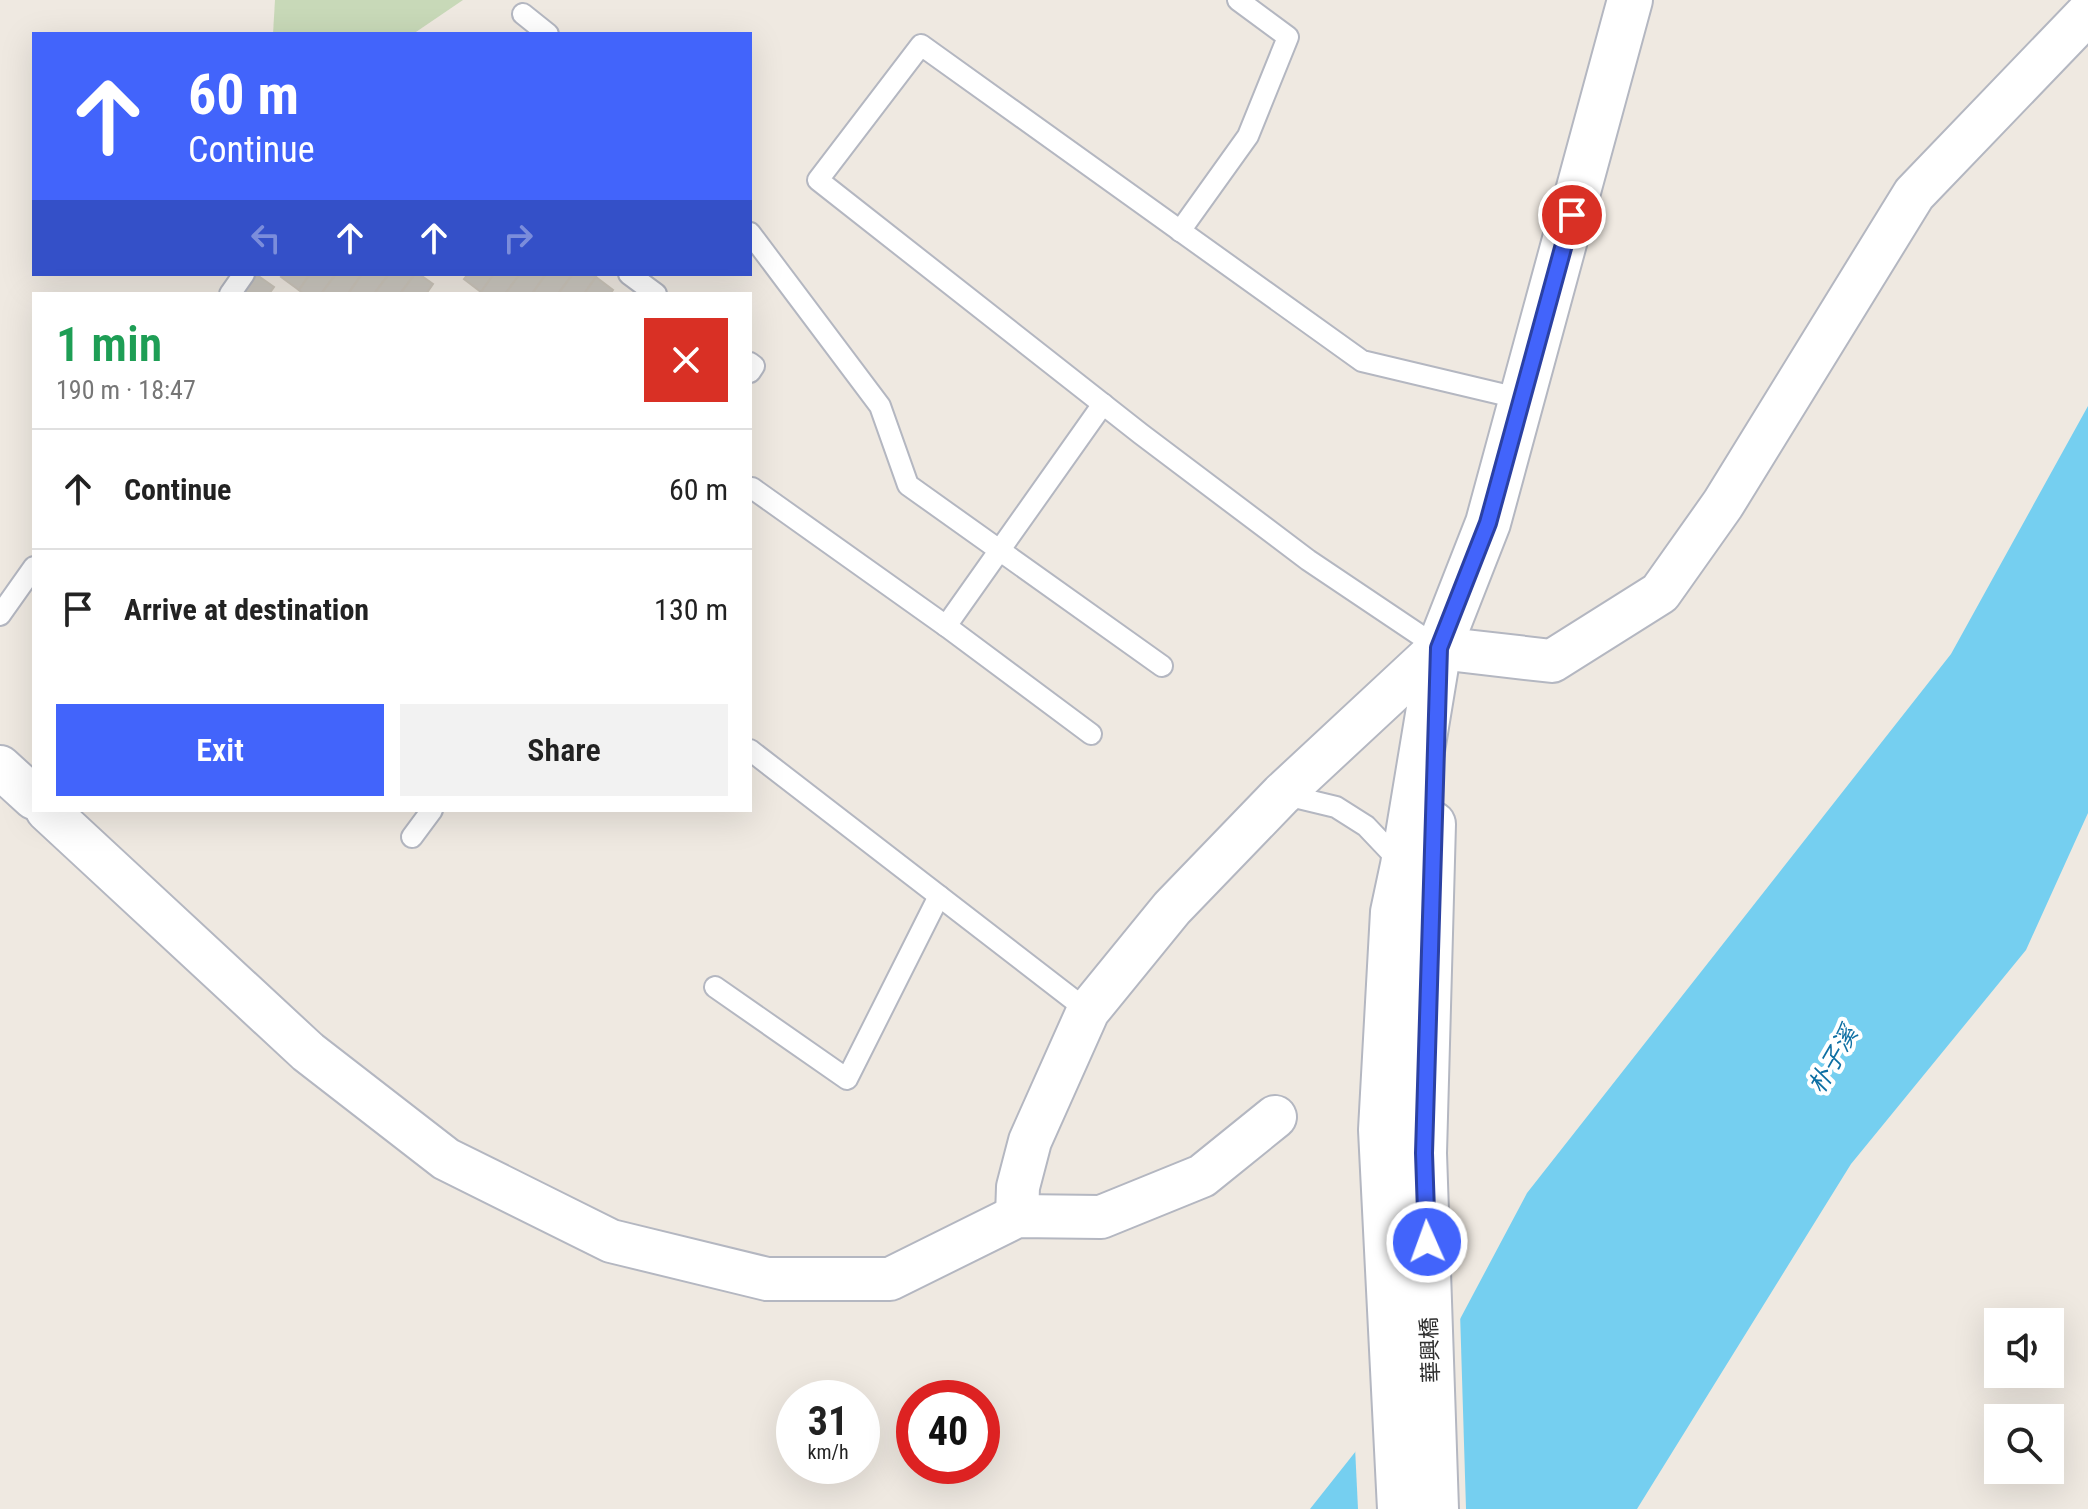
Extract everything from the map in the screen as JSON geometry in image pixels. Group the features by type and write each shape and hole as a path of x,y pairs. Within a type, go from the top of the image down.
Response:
{"street":[{"path":"1412,908 1403,865 1439,648 1488,523 1630,0"},
{"path":"1017,1216 1018,1187 1030,1141 1088,1011 1172,908 1282,794 1439,648 1552,661 1660,593 1723,504 1914,194 2088,13"},
{"path":"1412,908 1439,648"},
{"path":"0,767 32,796"},
{"path":"49,812 308,1052 446,1159 611,1241 767,1279 890,1279 1017,1216 1101,1217 1202,1176 1275,1117"},
{"name":"華興橋","path":"1400,1509 1381,1130 1412,908"},
{"name":"華興橋","path":"1412,908 1436,1509"}],"lane":[{"path":"1180,231 1248,136 1288,37 1238,0"},
{"path":"523,14 546,32"},
{"path":"1439,648 1308,560 818,180 921,45 1362,361 1522,399"},
{"path":"752,236 880,406 908,485 1162,666"},
{"path":"632,276 653,292"},
{"path":"946,626 1103,404"},
{"path":"752,488 1091,734"},
{"path":"0,615 32,570"},
{"path":"752,752 1088,1011"},
{"path":"1282,794 1336,807 1366,826 1403,865"},
{"path":"412,837 431,812"},
{"path":"715,987 847,1079 939,896"}],"green space":[{"path":"275,0 463,0 416,32 273,32"}],"water":[{"name":"朴子溪","path":"2088,406 2088,813 2026,950 1851,1164 1637,1509 1310,1509 1459,1321 1527,1193 1951,654"}],"pier":[{"path":"1460,1312 1466,1509 1358,1509 1355,1447"}],"building":[{"path":"256,276 274,287 270,292 244,292"},
{"path":"282,276 309,276 299,290"},
{"path":"309,276 334,276 322,292 299,290"},
{"path":"334,276 361,276 349,292 322,292"},
{"path":"361,276 388,276 376,292 349,292"},
{"path":"388,276 414,276 402,292 376,292"},
{"path":"414,276 422,276 433,284 427,292 402,292"},
{"path":"466,276 493,276 481,292 464,279"},
{"path":"493,276 518,276 506,292 481,292"},
{"path":"518,276 545,276 533,292 506,292"},
{"path":"545,276 572,276 560,292 533,292"},
{"path":"572,276 596,277 585,292 560,292"},
{"path":"596,277 613,290 612,292 585,292"}],"route":[{"path":"1427,1242 1424,1153 1439,648 1488,523 1572,215"}]}
